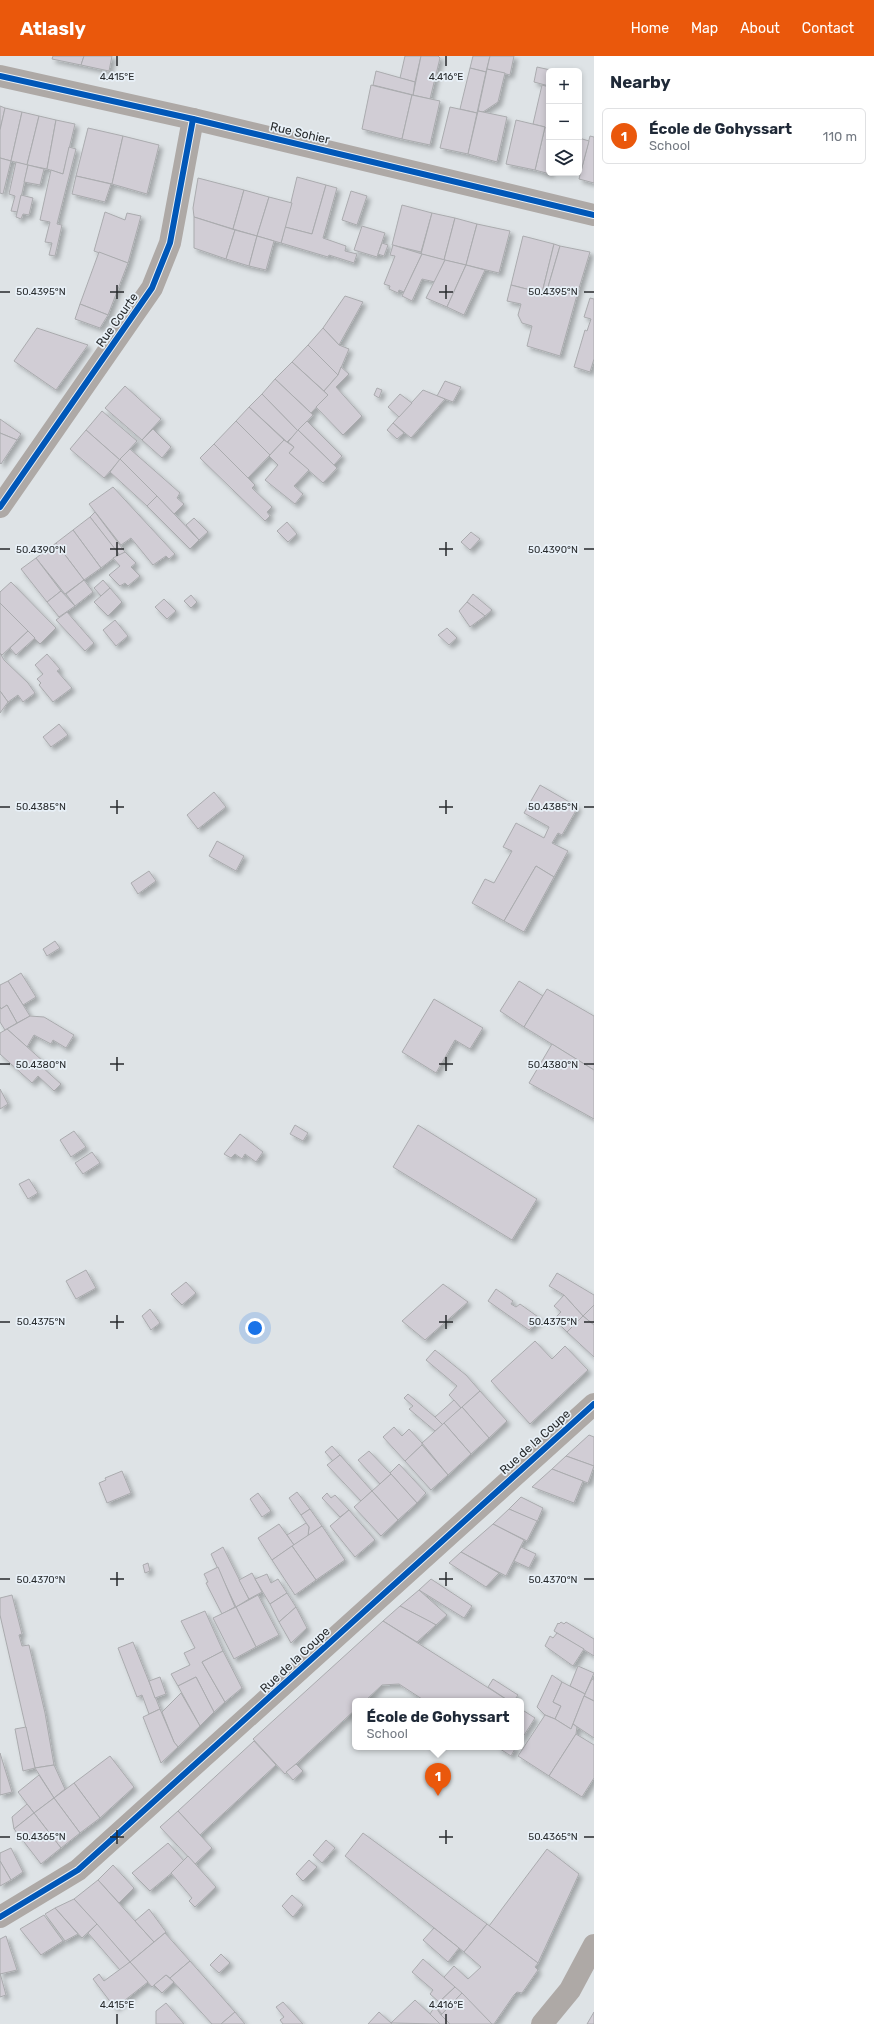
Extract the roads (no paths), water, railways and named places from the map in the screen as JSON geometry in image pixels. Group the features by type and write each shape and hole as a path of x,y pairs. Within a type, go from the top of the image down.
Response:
{"street":[{"name":"Rue Sohier","path":"0,76 193,119 594,215"},
{"name":"Rue Courte","path":"0,507 152,288 170,243 193,119"},
{"name":"Rue de la Coupe","path":"0,1917 78,1870 594,1404"},
{"path":"542,2024 570,1990 594,1945"}],"place":[{"name":"École de Gohyssart","path":"438,1796"}]}
